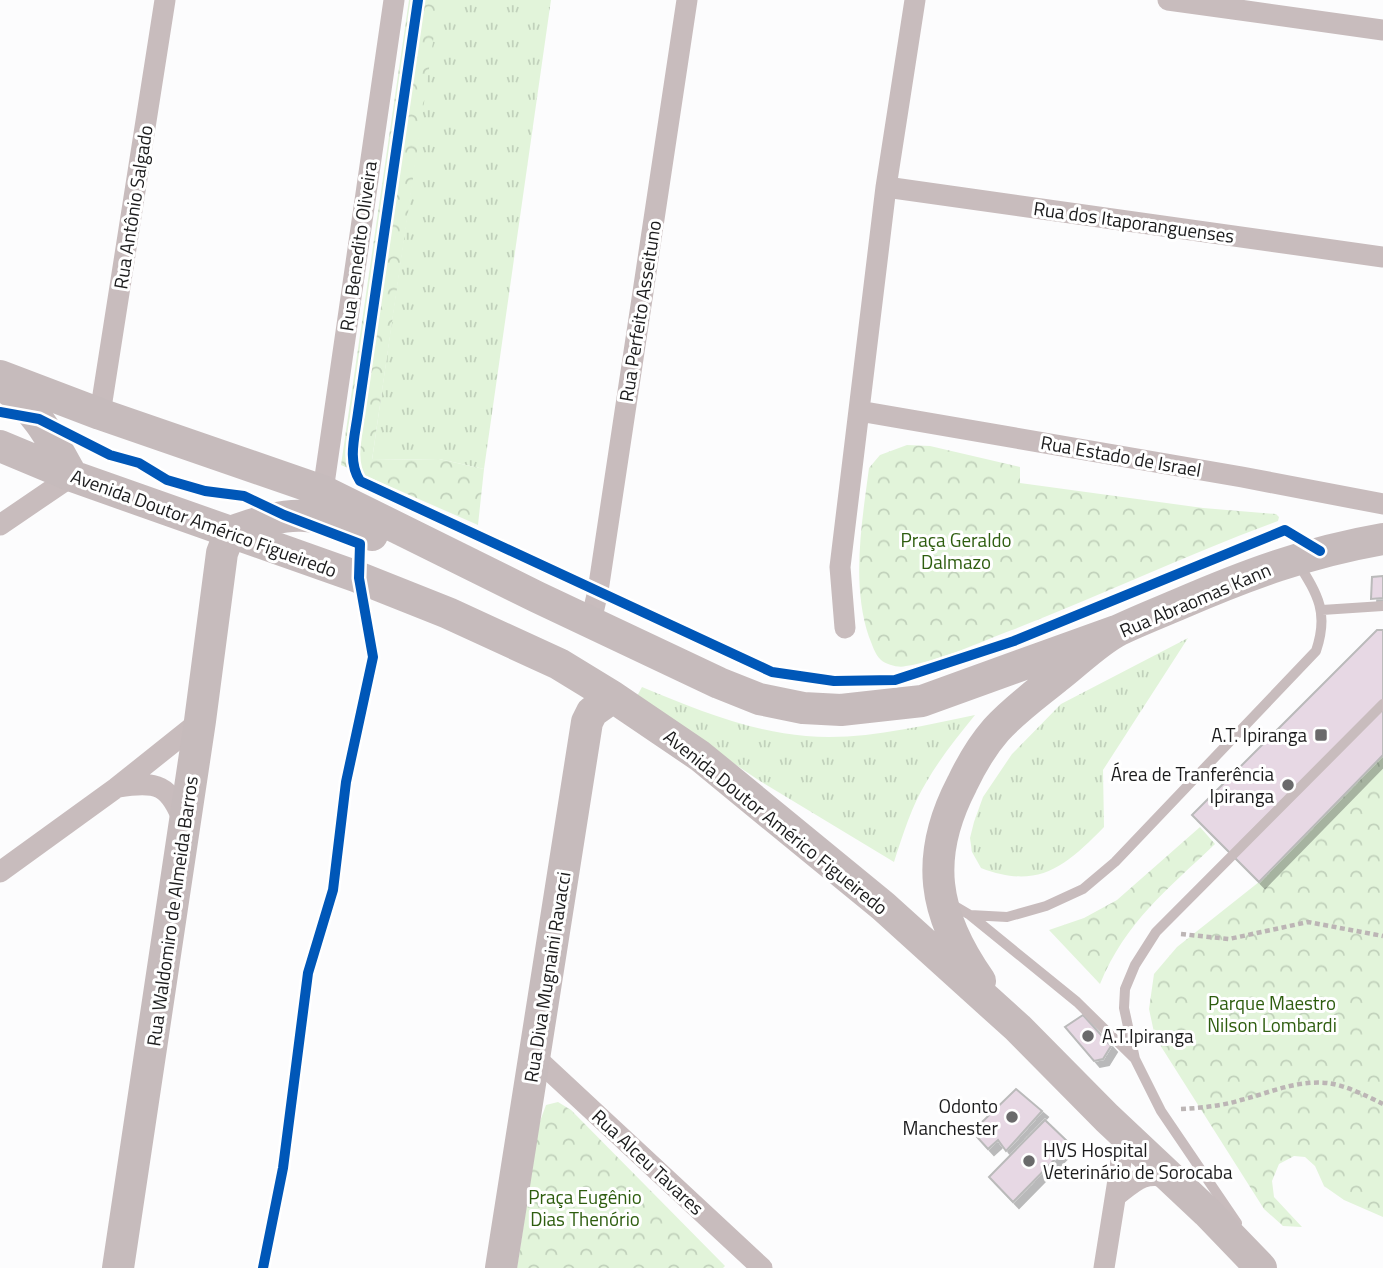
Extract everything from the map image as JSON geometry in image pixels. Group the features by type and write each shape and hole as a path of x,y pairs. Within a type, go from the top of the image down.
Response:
{"main road":[{"path":"0,376 100,414 323,491 537,597 719,683 759,699 803,708 841,710 922,701 1116,631"},
{"path":"0,383 22,400 39,419 72,476"},
{"name":"Avenida Doutor Américo Figueiredo","path":"0,446 218,536 355,576 448,613 559,664 613,697 711,764 883,906 1018,1028 1261,1268"},
{"path":"218,536 268,519 303,514 329,519 537,597"},
{"name":"Rua Waldomiro de Almeida Barros","path":"118,1268 200,721 218,536"},
{"name":"Rua Abraomas Kann","path":"1018,1028 978,979 948,923 940,897 937,872 943,825 969,769 995,732 1019,707 1116,631 1225,584 1295,559 1383,539"},
{"name":"Rua Diva Mugnaini Ravacci","path":"501,1268 587,722 592,712 613,697"}],"street":[{"name":"Rua Antônio Salgado","path":"100,414 165,0"},
{"name":"Rua Benedito Oliveira","path":"323,491 394,0"},
{"name":"Rua Perfeito Asseituno","path":"591,621 598,591 687,0"},
{"path":"845,628 840,567 886,187 915,0"},
{"path":"1168,0 1383,30"},
{"name":"Rua dos Itaporanguenses","path":"886,187 1383,257"},
{"name":"Rua Estado de Israel","path":"859,411 1383,504"},
{"path":"0,526 72,476"},
{"path":"0,872 116,788 200,721"},
{"path":"116,788 146,783 167,791 176,803 185,824"},
{"name":"Rua Alceu Tavares","path":"535,1057 762,1268"},
{"path":"1104,1268 1125,1136"},
{"path":"1116,1196 1146,1175 1158,1174 1170,1178"}],"lane":[{"path":"970,915 1007,917 1046,906 1083,890 1115,862 1317,651 1322,634 1322,610 1315,590 1295,559"},
{"path":"1322,610 1383,606"},
{"path":"1270,1268 1161,1111 1135,1059 1124,1008 1125,989 1135,965 1156,932 1383,704"},
{"path":"940,897 970,915 1077,1002 1135,1059"}],"path":[{"path":"1156,932 1229,939 1308,922 1383,936"},
{"path":"1161,1111 1219,1105 1281,1087 1327,1083 1383,1104"}],"green space":[{"path":"409,0 439,0 372,460 439,459 484,469 478,525 341,465"},
{"path":"438,0 551,0 484,469 439,459 372,460"},
{"name":"Praça Geraldo Dalmazo","path":"907,445 930,446 1020,467 1020,483 1203,508 1276,514 1279,517 1278,521 1046,617 932,660 897,666 879,658 869,637 860,596 859,574 869,468 880,455"},
{"path":"1188,638 1103,770 1104,827 1076,853 1049,871 1019,876 981,868 972,852 970,838 974,822 983,797 1012,754 1061,704"},
{"path":"642,687 743,724 806,736 870,734 975,715 944,755 922,790 908,820 894,862 760,781 636,698"},
{"name":"Parque Maestro Nilson Lombardi","path":"1383,753 1383,1217 1344,1200 1324,1186 1315,1166 1305,1157 1294,1156 1279,1164 1272,1181 1274,1197 1302,1227 1283,1226 1264,1209 1155,1037 1149,1009 1154,974 1177,947 1264,878"},
{"path":"1200,827 1215,844 1164,892 1135,924 1110,962 1100,984 1049,930 1084,918 1117,900"},
{"name":"Praça Eugênio Dias Thenório","path":"558,1102 571,1110 725,1266 517,1268 539,1124 546,1105"}],"building":[{"path":"1383,576 1383,598 1371,599 1372,577"},
{"name":"Área de Tranferência Ipiranga","path":"1377,630 1383,630 1383,755 1259,882 1192,815"},
{"name":"A.T.Ipiranga","path":"1083,1015 1111,1046 1103,1059 1094,1061 1065,1027"},
{"name":"Odonto Manchester","path":"1016,1089 1042,1111 1006,1151 998,1140 988,1149 977,1137 984,1128 980,1124"},
{"name":"HVS Hospital Veterinário de Sorocaba","path":"1045,1120 1070,1144 1013,1202 989,1177"}],"cycle path":[{"path":"418,0 354,439 354,465 360,481 772,672 834,681 895,680 1014,641 1285,530 1320,551"},
{"path":"0,412 39,419 110,455 139,463 167,480 205,491 244,496 284,515 360,544 359,578 373,657 346,782 333,890 308,973 283,1168 263,1268"}],"place":[{"name":"A.T. Ipiranga","path":"1321,735"},
{"name":"Área de Tranferência Ipiranga","path":"1288,785"},
{"name":"A.T.Ipiranga","path":"1088,1036"},
{"name":"Odonto Manchester","path":"1012,1117"},
{"name":"HVS Hospital Veterinário de Sorocaba","path":"1029,1161"}]}
